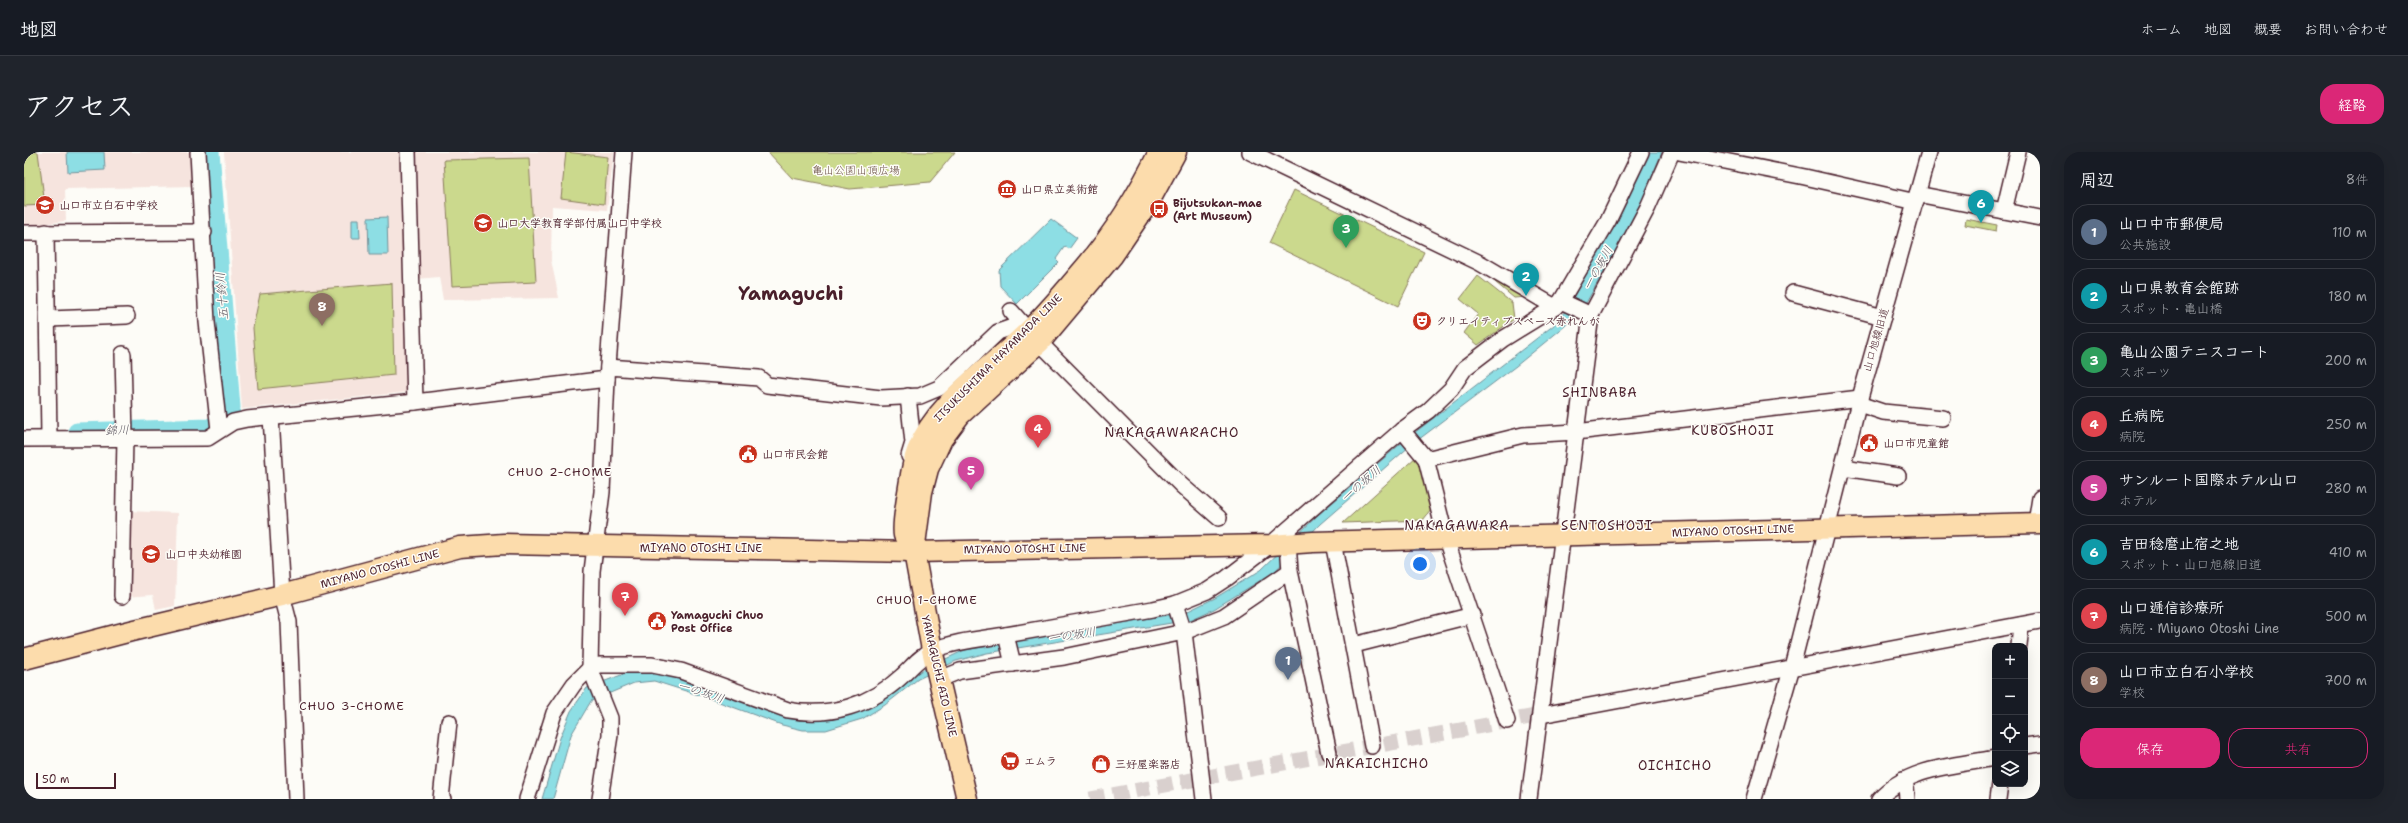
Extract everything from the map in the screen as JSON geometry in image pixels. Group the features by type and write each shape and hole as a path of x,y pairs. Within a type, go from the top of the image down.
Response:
{"main road":[{"name":"ITSUKUSHIMA HAYAMADA LINE","path":"914,552 922,492 928,469 942,439 960,415 980,394 1107,241 1131,204 1159,152"},
{"name":"ITSUKUSHIMA HAYAMADA LINE","path":"914,552 904,534 910,482 917,450 938,415 981,372 1030,332 1113,256 1149,202 1176,152"},
{"name":"MIYANO OTOSHI LINE","path":"24,659 282,595 460,548 504,544 596,547 914,552 1289,552 1333,542 2038,523"},
{"name":"YAMAGUCHI AIO LINE","path":"914,552 932,650 967,799"}],"street":[{"path":"24,439 125,437 208,438 218,422 207,322 204,232 198,152"},
{"path":"408,152 415,402"},
{"path":"600,799 610,735 610,718 592,672 592,571 602,492 608,373 624,152"},
{"path":"1250,152 1480,262 1561,304 1589,314"},
{"path":"527,799 554,713 574,684 600,665 652,665 681,671 788,710 806,713 828,713 854,706 881,692 902,677 919,659 932,650 1009,648 1064,657 1183,630 1224,616 1289,552 1404,432 1450,389 1465,368 1503,339 1561,304 1608,221 1641,152"},
{"path":"1529,799 1564,535 1589,314 1648,207 1672,152"},
{"path":"1679,152 1916,198 2040,218"},
{"name":"山口旭線旧道","path":"1754,799 1792,667 1859,401 1929,152"},
{"path":"2004,211 2018,152"},
{"path":"24,232 204,232"},
{"path":"46,232 49,319 49,438"},
{"path":"1793,294 1883,317"},
{"path":"1011,311 1181,485 1219,518"},
{"path":"49,319 127,316"},
{"path":"218,422 233,422 415,402 608,373 759,378 767,385 881,398 920,396 939,388 998,332 1030,332"},
{"path":"122,596 125,437 124,354"},
{"path":"908,396 913,443 905,466 910,482"},
{"path":"1422,454 1523,435 1576,432 1859,401 1883,412 1942,418"},
{"path":"271,417 282,595 289,622 296,799"},
{"path":"1404,432 1422,454 1446,539 1473,615 1507,721"},
{"path":"1843,468 1898,476"},
{"path":"2038,523 2040,498"},
{"path":"1333,542 1354,645 1372,746"},
{"path":"940,679 1009,648 1175,604 1289,552"},
{"path":"1289,552 1329,753"},
{"path":"1175,604 1183,630 1204,799"},
{"path":"1354,645 1473,615"},
{"path":"1541,715 2040,621"},
{"path":"2019,643 2022,625"},
{"path":"443,799 441,799 449,722"},
{"path":"2028,746 2040,744"},
{"path":"1879,799 1888,789 1914,774 1992,759"},
{"path":"1903,780 1906,786 1907,799"},
{"path":"1998,799 2000,787"}],"shaded area":[{"name":"山口市立白石中学校","path":"24,152 191,152 194,186 65,189 66,221 24,226"},
{"path":"224,152 404,152 410,392 242,409"},
{"name":"山口大学教育学部付属山口中学校","path":"414,152 614,152 607,210 552,206 551,260 559,298 443,300 439,277 417,279"},
{"name":"山口中央幼稚園","path":"127,511 178,513 175,606 156,610 153,595 125,597"}],"green space":[{"path":"24,152 38,152 45,205 24,206"},
{"path":"566,152 608,157 604,204 561,198"},
{"name":"亀山公園山頂広場","path":"768,152 955,152 930,182 850,189 792,178"},
{"path":"529,158 536,282 452,286 444,160"},
{"path":"1294,190 1424,252 1398,306 1269,243"},
{"path":"1966,219 1997,225 1996,231 1965,225"},
{"path":"1483,272 1527,297 1514,298"},
{"path":"1478,276 1512,303 1514,319 1478,345 1464,333 1478,314 1460,299"},
{"path":"392,283 394,375 258,389 253,328 260,294"},
{"path":"1417,456 1431,510 1423,520 1343,523"}],"water":[{"path":"67,152 104,152 105,170 68,172"},
{"name":"一の坂川","path":"1648,152 1662,152 1642,201 1586,303 1565,326 1516,366 1410,446 1320,524 1274,572 1214,609 1190,620 987,653 956,661 918,679 885,705 862,719 826,730 803,730 782,725 708,698 654,681 634,683 591,701 571,735 553,799 542,799 560,738 571,711 587,688 629,672 640,671 679,676 795,718 838,718 854,713 924,669 965,650 1186,612 1215,598 1261,570 1318,515 1405,440 1554,325 1566,310 1626,203"},
{"path":"387,217 388,255 369,255 368,218"},
{"path":"352,219 359,219 360,238 352,238"},
{"path":"1051,219 1077,238 1069,249 1065,246 1056,259 1059,262 1017,304 1000,286 999,270"}],"waterway":[{"name":"五十鈴川","path":"77,432 210,428 230,416 231,407 210,152"}],"tunnel":[{"path":"1090,799 1541,715"}],"place":[{"name":"山口県立美術館","path":"1007,189"},
{"name":"山口市立白石中学校","path":"45,205"},
{"name":"Bijutsukan-mae (Art Museum)","path":"1159,209"},
{"name":"山口大学教育学部付属山口中学校","path":"483,223"},
{"name":"吉田稔麿止宿之地","path":"1981,223"},
{"name":"亀山公園テニスコート","path":"1346,248"},
{"name":"山口県教育会館跡","path":"1526,296"},
{"name":"クリエイティブスペース赤れんが","path":"1422,321"},
{"name":"山口市立白石小学校","path":"322,326"},
{"name":"山口市児童館","path":"1869,443"},
{"name":"丘病院","path":"1038,448"},
{"name":"山口市民会館","path":"748,454"},
{"name":"サンルート国際ホテル山口","path":"971,490"},
{"name":"山口中央幼稚園","path":"151,554"},
{"name":"山口逓信診療所","path":"625,616"},
{"name":"Yamaguchi Chuo Post Office","path":"657,621"},
{"name":"山口中市郵便局","path":"1288,680"},
{"name":"エムラ","path":"1010,761"},
{"name":"三好屋楽器店","path":"1101,764"}],"district":[{"name":"Yamaguchi","path":"791,293"},
{"name":"SHINBABA","path":"1600,392"},
{"name":"KUBOSHOJI","path":"1733,430"},
{"name":"NAKAGAWARACHO","path":"1172,432"},
{"name":"CHUO 2-CHOME","path":"560,472"},
{"name":"NAKAGAWARA","path":"1457,525"},
{"name":"SENTOSHOJI","path":"1607,525"},
{"name":"CHUO 1-CHOME","path":"927,600"},
{"name":"CHUO 3-CHOME","path":"352,706"},
{"name":"NAKAICHICHO","path":"1377,763"},
{"name":"OICHICHO","path":"1675,765"}],"water label":[{"name":"錦川","path":"117,430"}]}
